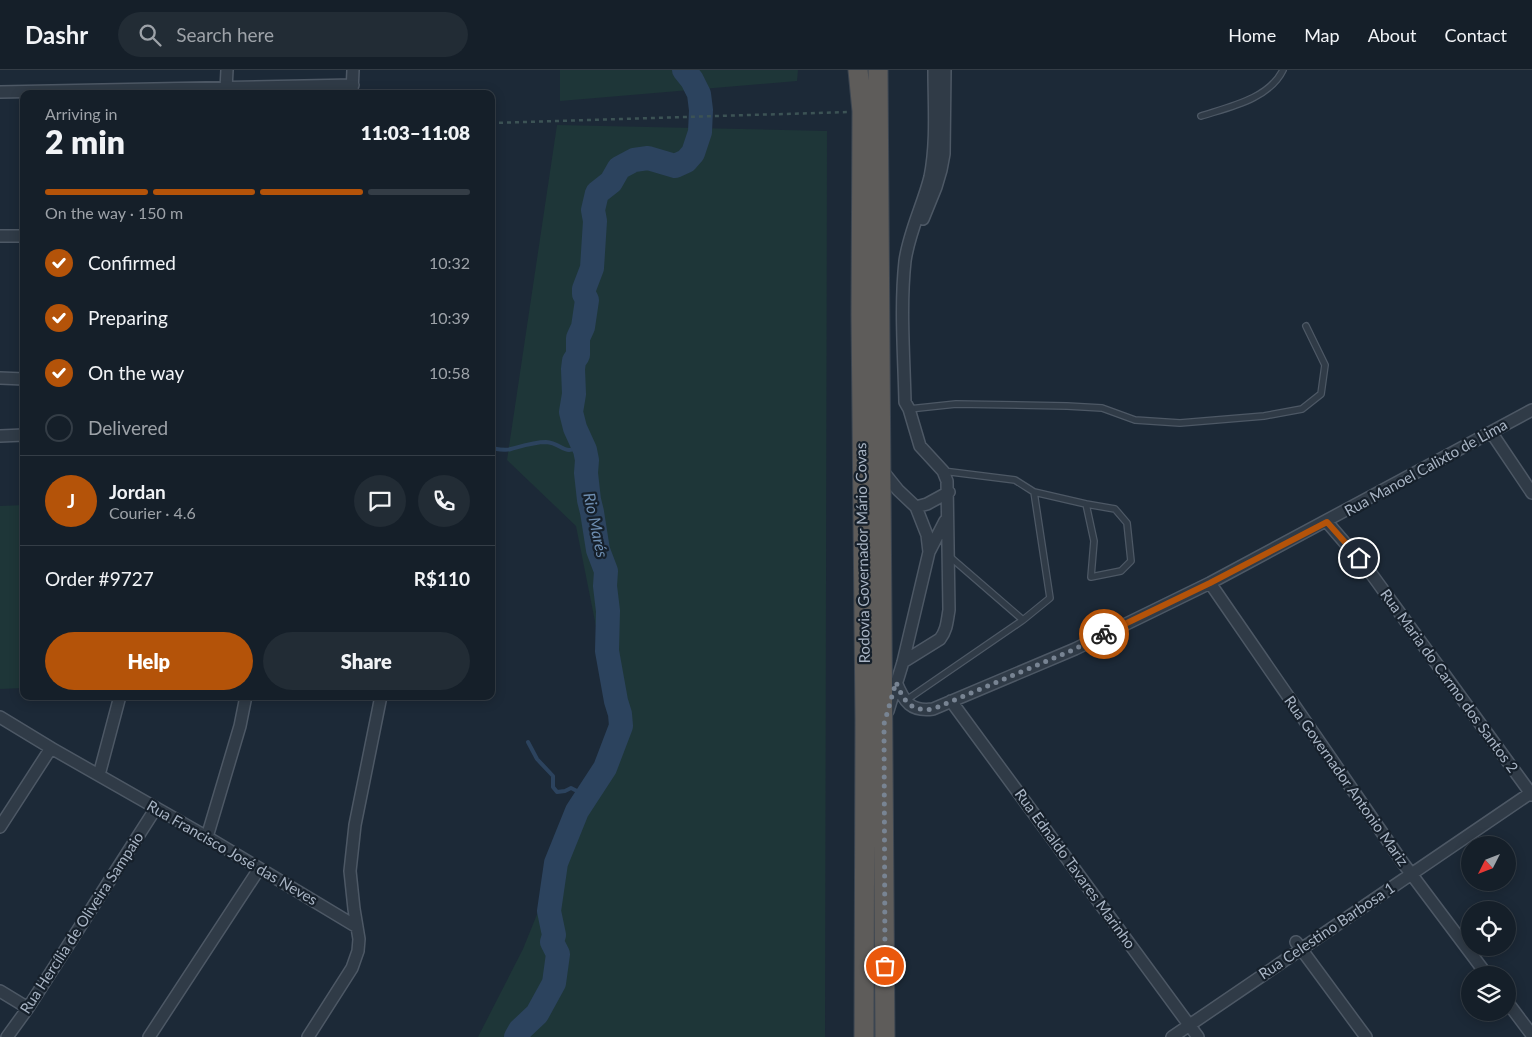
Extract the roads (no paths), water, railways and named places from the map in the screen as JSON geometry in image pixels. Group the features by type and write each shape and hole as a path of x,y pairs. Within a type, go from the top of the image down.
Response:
{"highway":[{"name":"Rodovia Governador Mário Covas","path":"858,70 862,111 861,315 865,720 864,1037"},
{"name":"Rodovia Governador Mário Covas","path":"878,70 885,1037"}],"street":[{"path":"226,89 227,70"},
{"path":"151,90 353,89 353,70"},
{"path":"903,662 940,639 947,628 949,610 948,481 943,470 920,446 906,402 903,284 905,259 911,233 930,176 933,155 934,70"},
{"path":"909,409 912,402 912,264 918,232 942,170 944,154 944,70"},
{"path":"0,92 20,92"},
{"path":"0,236 20,236"},
{"path":"0,378 20,379"},
{"name":"Rua Manoel Calixto de Lima","path":"905,701 912,706 925,710 933,709 1075,649 1210,583 1327,522 1532,410"},
{"path":"1491,432 1532,493"},
{"path":"0,436 20,435"},
{"path":"882,470 898,490 916,506 927,535 929,552"},
{"path":"916,506 927,504 949,492"},
{"path":"884,724 903,662 929,552 947,517"},
{"name":"Rua Maria do Carmo dos Santos 2","path":"1327,522 1370,572 1532,793"},
{"name":"Rua Governador Antonio Mariz","path":"1210,583 1411,874 1480,966"},
{"path":"896,682 905,701"},
{"path":"98,775 119,700"},
{"path":"207,836 240,726 245,700"},
{"path":"308,1037 352,968 359,939 350,871 355,825 380,700"},
{"name":"Rua Ednaldo Tavares Marinho","path":"951,701 1198,1037"},
{"name":"Rua Francisco José das Neves","path":"0,717 207,836 258,869 357,927"},
{"path":"0,827 51,748"},
{"name":"Rua Celestino Barbosa 1","path":"1172,1037 1299,945 1411,874 1532,793"},
{"name":"Rua Hercília de Oliveira Sampaio","path":"7,1037 28,1008 156,808"},
{"path":"149,1037 258,869"},
{"path":"1299,945 1366,1037"},
{"path":"0,991 28,1008"},
{"path":"1516,1013 1532,1035"}],"lane":[{"path":"1201,116 1253,97 1267,89 1283,70"},
{"path":"909,409 956,404 1067,406 1102,408 1135,420 1180,423 1264,416 1302,409 1320,394 1325,365 1306,326"},
{"path":"943,470 1015,480 1034,492 1115,509 1126,523 1131,561 1121,571 1091,577 1094,541 1086,504"},
{"path":"905,701 1023,620 1050,598 1034,492"},
{"path":"948,555 1023,620"}],"waterway":[{"name":"Rio Marés","path":"516,1037 520,1030 537,1014 554,983 558,954 552,942 554,935 549,911 556,863 577,811 605,768 621,726 607,651 606,571 598,550 589,500 585,450 575,428 571,412 574,394 574,361 578,355 578,338 583,327 587,300 584,289 592,268 595,221 593,210 597,193 611,182 619,168 634,160 648,158 675,166 686,161 693,153 700,132 701,110 699,94 684,70"},
{"path":"495,449 509,450 533,443 546,442 571,450 582,444"},
{"path":"528,742 537,759 553,776 553,787 557,792 571,788 587,796"}]}
